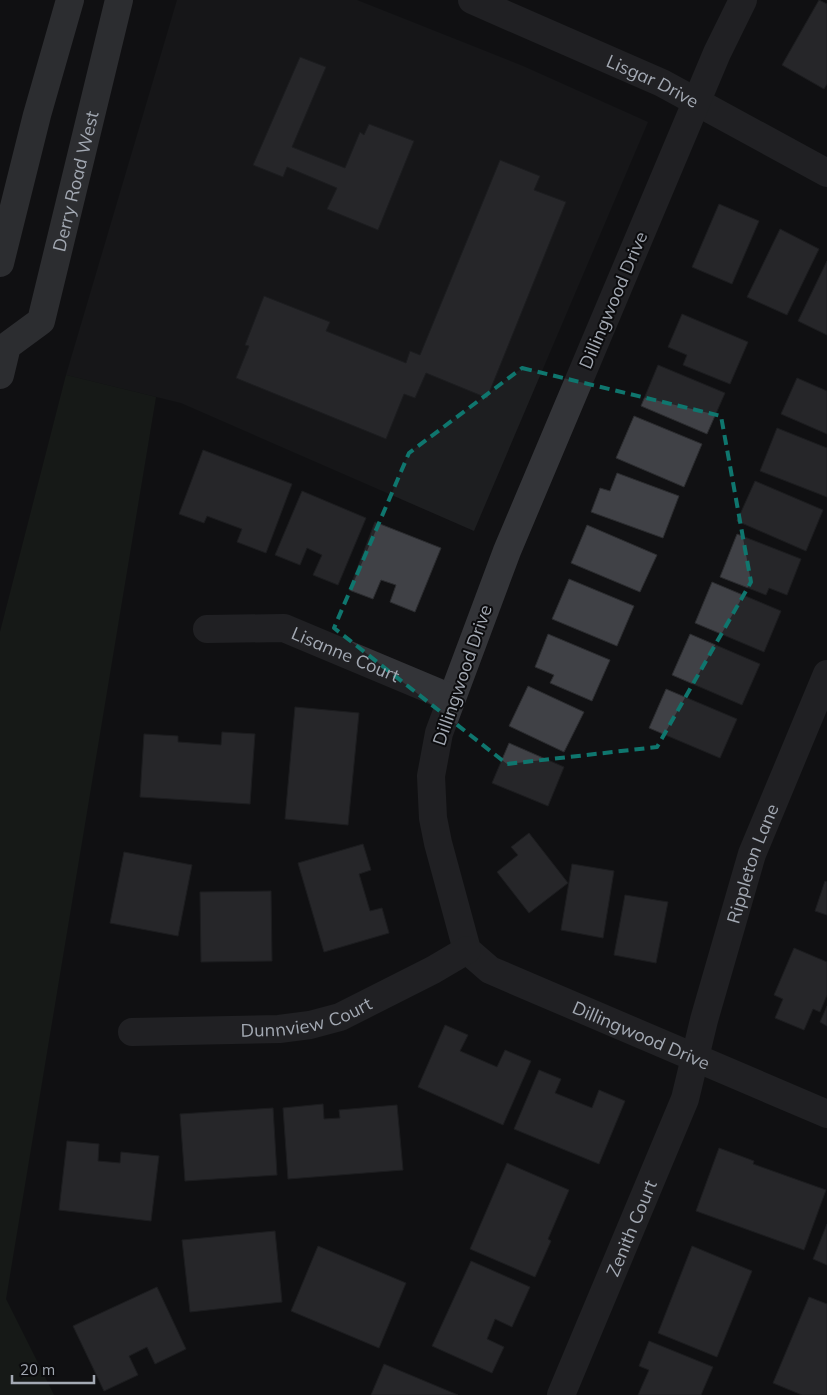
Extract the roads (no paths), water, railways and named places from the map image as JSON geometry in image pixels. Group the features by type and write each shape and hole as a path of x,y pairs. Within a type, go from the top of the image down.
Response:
{"main road":[{"path":"0,263 37,115 70,0"},
{"name":"Derry Road West","path":"0,375 4,338 41,322 119,0"}],"street":[{"name":"Lisgar Drive","path":"472,0 698,101 827,173"},
{"name":"Dillingwood Drive","path":"743,0 717,53 507,551 450,698 434,755 431,796 438,843 467,950 490,970 827,1114"},
{"name":"Lisanne Court","path":"207,629 284,628 450,698"},
{"name":"Rippleton Lane","path":"696,1059 752,854 827,674"},
{"name":"Dunnview Court","path":"132,1032 279,1029 310,1025 340,1017 433,970 467,950"},
{"name":"Zenith Court","path":"560,1395 685,1099 696,1059"}]}
